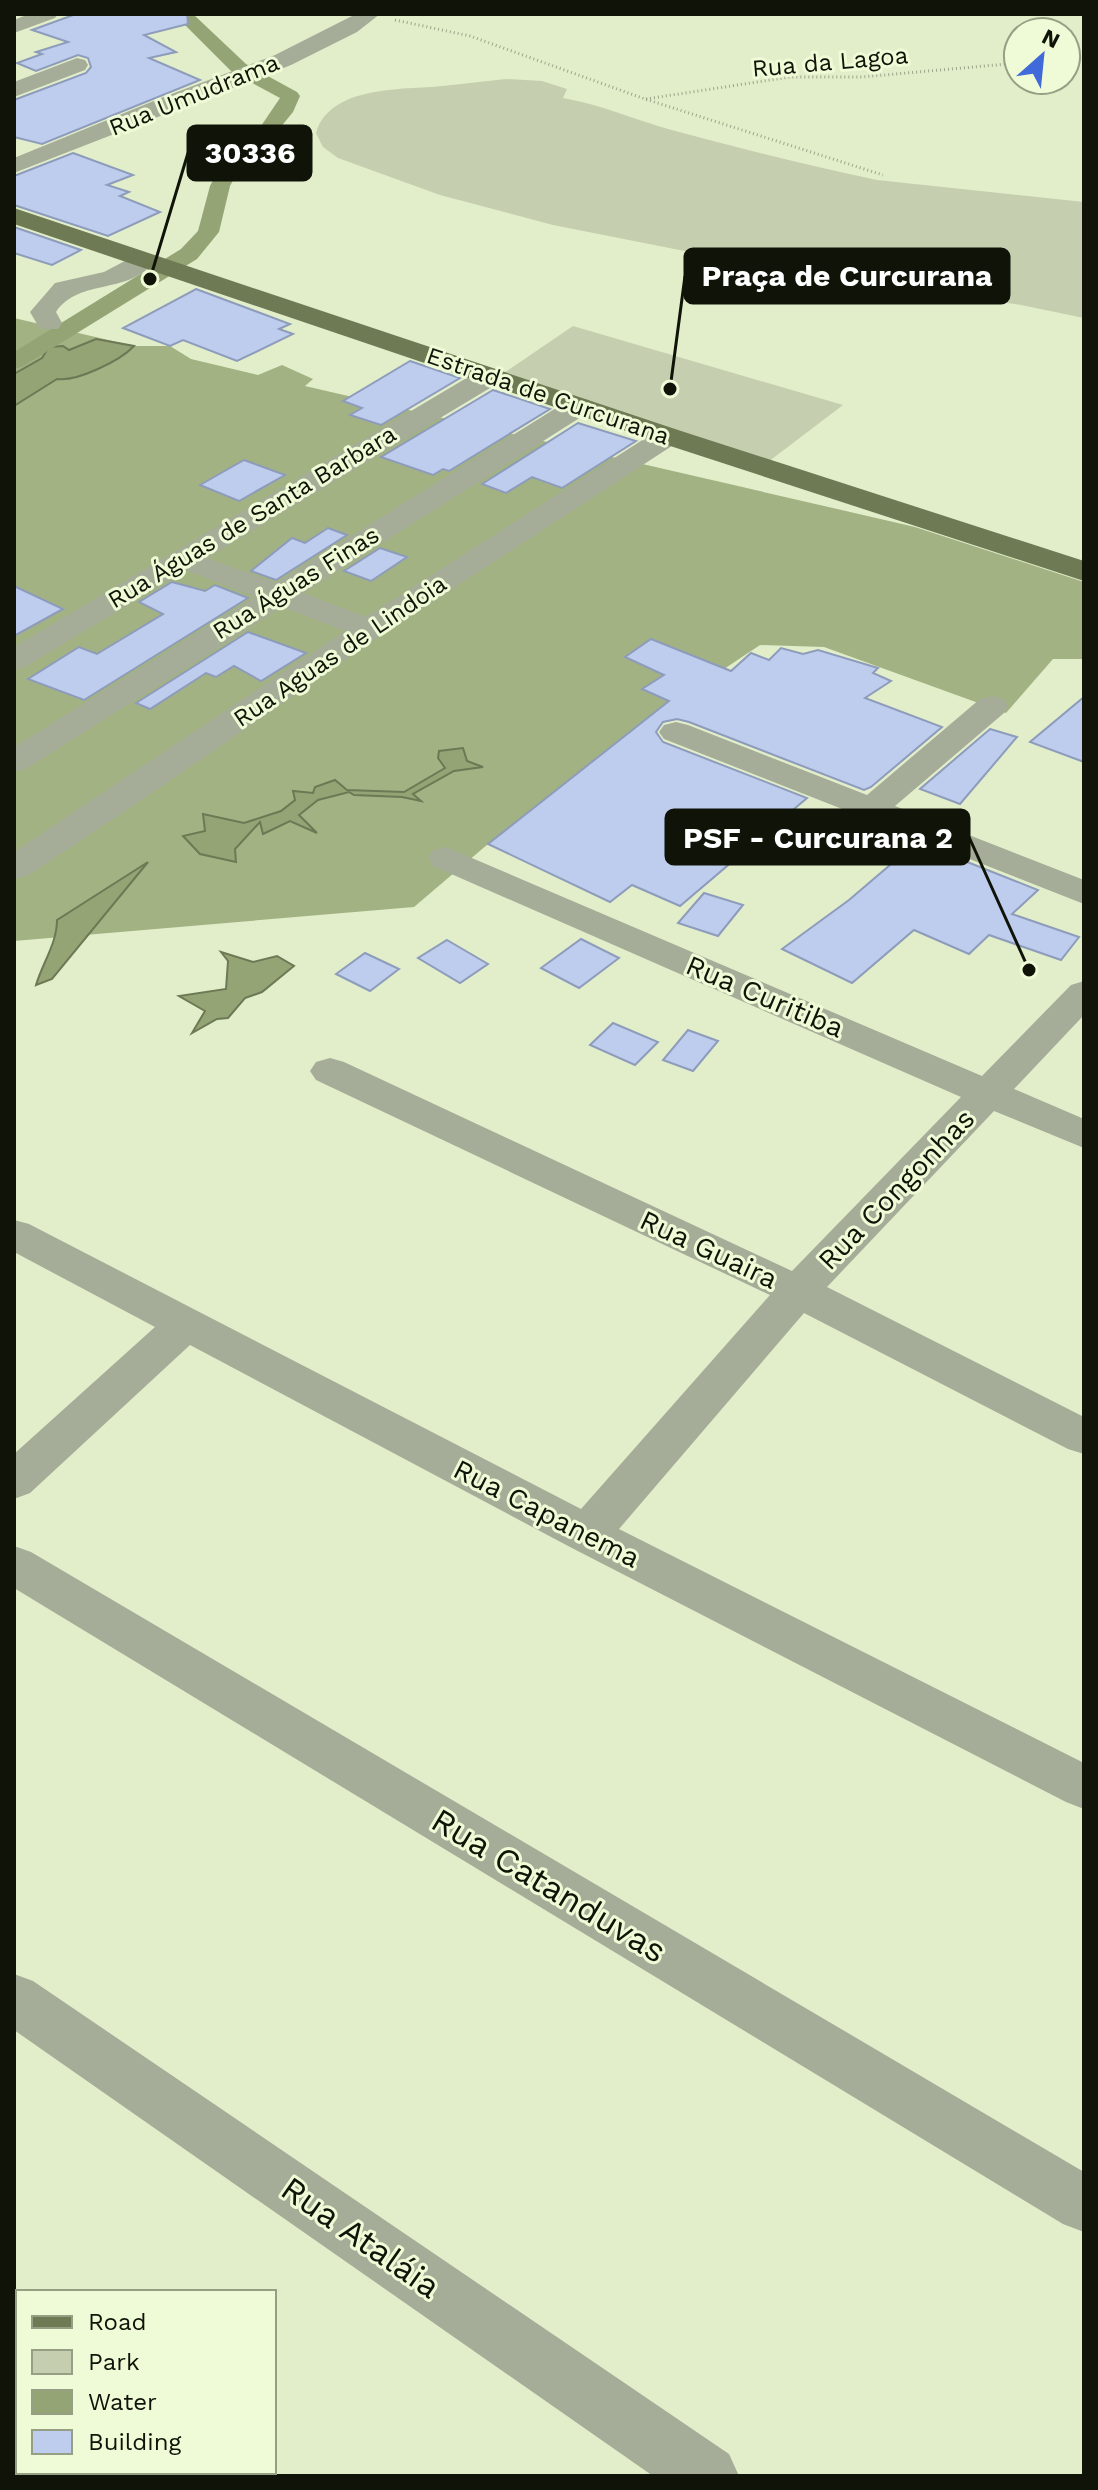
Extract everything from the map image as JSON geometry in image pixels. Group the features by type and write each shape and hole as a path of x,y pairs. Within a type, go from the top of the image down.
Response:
{"main road":[{"name":"Estrada de Curcurana","path":"14,216 668,436 1084,571"}],"street":[{"path":"14,27 48,14"},
{"name":"Rua Umudrama","path":"14,166 251,73 314,46 368,15"},
{"path":"14,90 77,65"},
{"path":"49,323 43,312 56,291 112,279 147,261"},
{"name":"Rua Águas de Santa Barbara","path":"14,660 490,376"},
{"name":"Rua Águas Finas","path":"14,762 579,406"},
{"name":"Rua Aguas de Lindoia","path":"14,868 369,629 668,436"},
{"path":"183,559 369,629"},
{"path":"873,808 992,706"},
{"path":"676,732 1084,893"},
{"name":"Rua Curitiba","path":"446,858 1084,1135"},
{"name":"Rua Congonhas","path":"587,1534 798,1291 1084,993"},
{"name":"Rua Guaira","path":"330,1071 798,1291 1084,1437"},
{"name":"Rua Capanema","path":"14,1234 587,1534 1084,1787"},
{"path":"14,1481 184,1325"},
{"name":"Rua Catanduvas","path":"14,1565 1084,2204"},
{"name":"Rua Ataláia","path":"14,1999 707,2476"}],"path":[{"path":"368,15 470,36 645,99 883,175"},
{"name":"Rua da Lagoa","path":"645,99 790,77 862,77 1002,64"}],"green space":[{"path":"506,79 542,81 567,89 563,98 720,143 877,180 1084,202 1084,318 1021,305 816,277 553,225 440,195 338,158 323,147 316,133 324,117 352,98 389,90"},
{"path":"573,326 843,405 768,462 504,373"}],"shaded area":[{"path":"14,318 134,346 170,346 191,359 258,375 282,365 313,379 305,386 915,527 1084,582 1084,659 1053,659 1006,713 824,647 760,645 634,729 488,844 414,907 14,941"}],"water":[{"path":"96,339 134,346 97,369 75,377 57,379 14,406 14,374 42,358 49,347 63,346 69,350"},
{"path":"463,748 467,761 483,767 454,771 413,794 421,801 349,792 318,800 299,815 317,833 290,821 263,834 260,822 235,849 236,862 200,854 183,836 205,831 203,814 244,823 281,811 295,800 293,791 313,793 315,787 335,780 347,790 404,792 445,768 438,758 439,751"},
{"path":"148,862 52,979 36,985 52,945 57,920"},
{"path":"221,952 253,962 277,956 294,966 262,992 245,998 228,1018 217,1019 192,1033 205,1011 179,996 226,989 228,961"}],"building":[{"path":"76,14 187,14 188,24 144,35 176,52 149,58 200,80 42,144 14,137 14,100 86,73 91,67 88,58 78,55 36,71 17,63 42,54 36,52 68,42 32,30"},
{"path":"73,153 133,175 107,185 129,192 120,196 160,212 108,236 14,205 14,176"},
{"path":"14,227 81,250 52,265 14,253"},
{"path":"196,289 290,324 279,329 293,334 237,361 183,340 170,346 123,328"},
{"path":"410,361 460,378 381,425 350,415 362,408 343,401"},
{"path":"493,390 550,409 449,471 443,469 433,475 381,457"},
{"path":"578,423 636,441 562,488 532,477 506,493 482,484"},
{"path":"244,460 285,475 239,501 200,485"},
{"path":"328,528 347,535 276,580 251,571 292,538 305,543"},
{"path":"380,548 407,557 371,581 344,571"},
{"path":"172,582 205,591 215,585 248,598 84,700 28,679 79,647 97,654 163,614 139,602"},
{"path":"14,586 63,609 14,636"},
{"path":"248,632 306,653 261,681 234,666 216,677 206,673 150,709 136,703"},
{"path":"651,639 731,671 751,653 769,660 781,648 803,654 818,650 878,668 873,673 891,681 865,698 942,727 864,790 689,722 677,719 663,722 656,732 663,742 807,798 680,906 632,885 610,902 488,844 669,701 642,689 664,675 625,657"},
{"path":"1084,697 1084,762 1030,742"},
{"path":"990,729 1017,737 960,804 920,789"},
{"path":"917,842 1038,890 1012,914 1079,937 1061,960 989,935 969,954 914,930 852,983 782,949 849,900"},
{"path":"704,893 743,905 718,936 678,923"},
{"path":"581,939 619,958 579,988 541,968"},
{"path":"447,940 488,964 460,983 418,958"},
{"path":"365,953 399,969 370,991 336,974"},
{"path":"613,1023 658,1042 635,1065 590,1045"},
{"path":"688,1030 718,1041 693,1071 663,1060"}],"waterway":[{"path":"14,362 189,254 208,232 220,186 243,143 268,130 283,112 290,96 239,68 183,14"}],"place":[{"name":"30336","path":"150,279"},
{"name":"Praça de Curcurana","path":"670,389"},
{"name":"PSF - Curcurana 2","path":"1029,970"}]}
